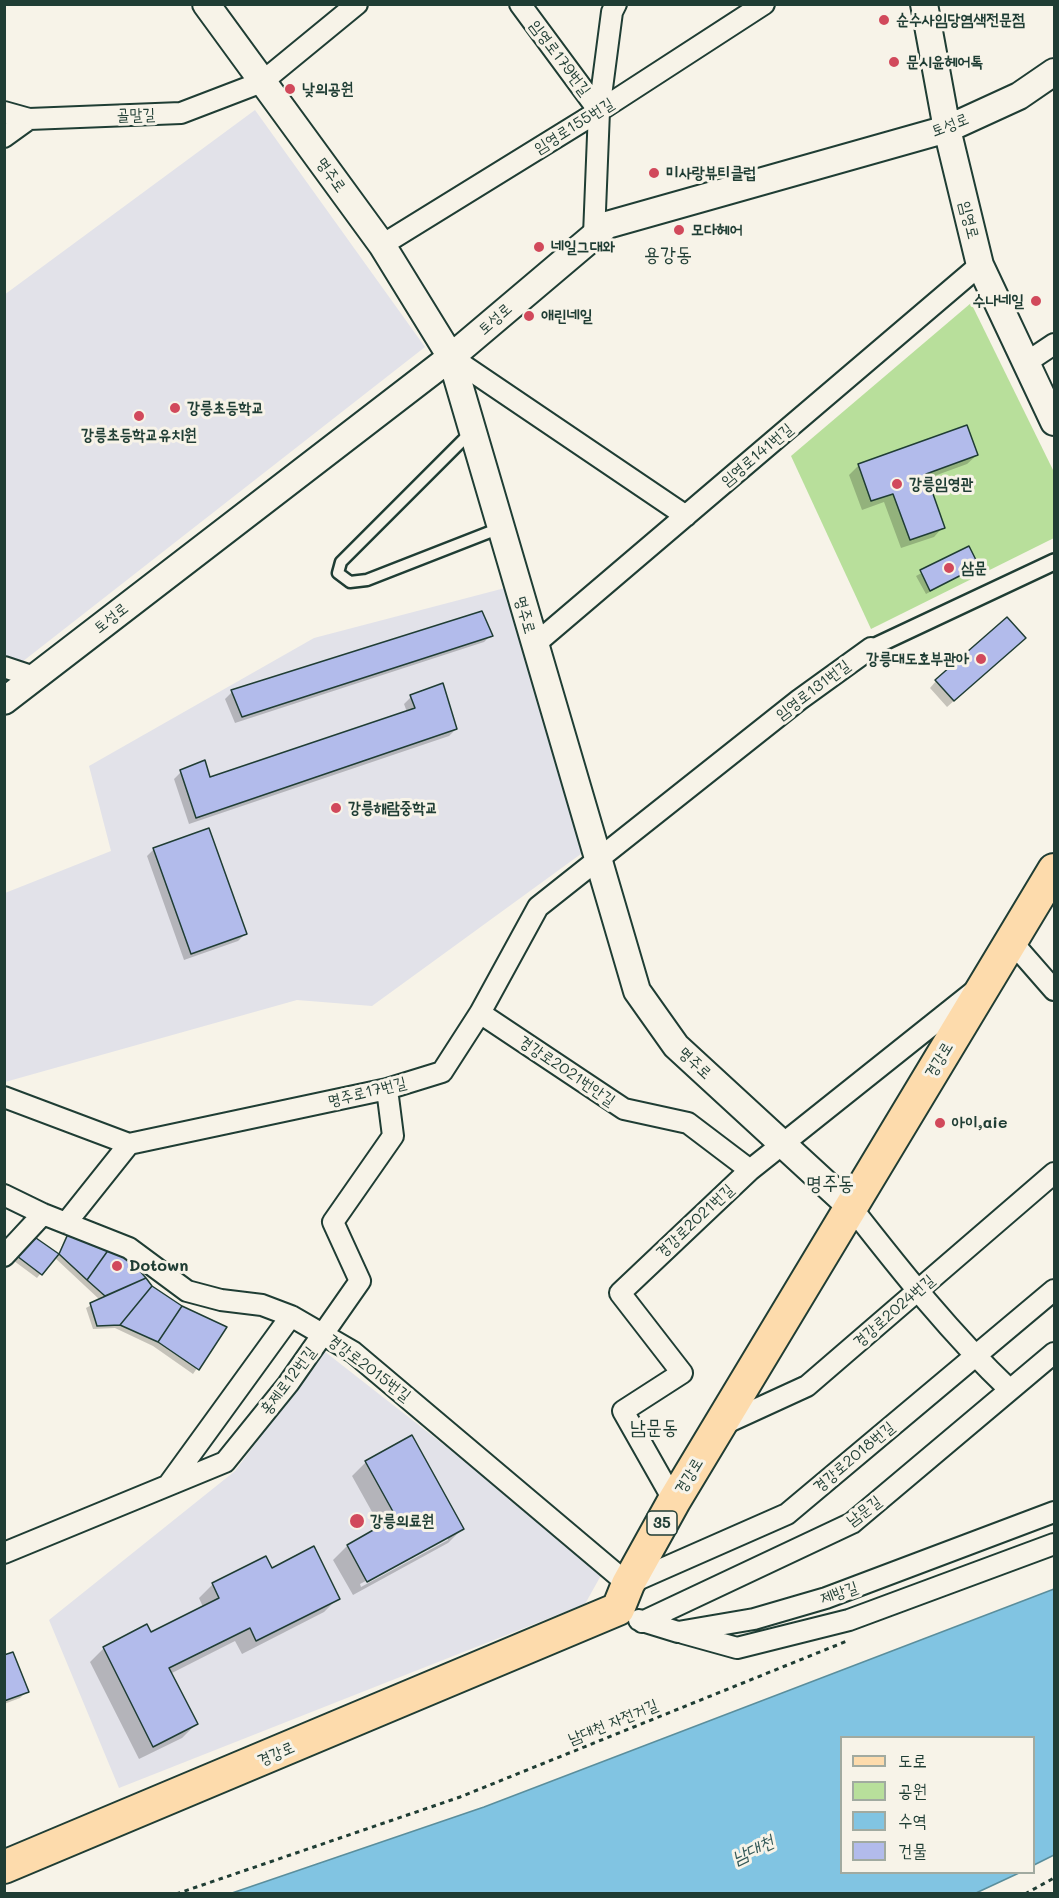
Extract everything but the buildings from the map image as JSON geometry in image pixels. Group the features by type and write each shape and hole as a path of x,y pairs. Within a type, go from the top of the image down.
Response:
{"main road":[{"name":"경강로","path":"4,1867 629,1605 674,1501 1054,870"}],"street":[{"name":"명주로","path":"206,4 382,245 451,357 637,991 676,1046 851,1207"},
{"name":"골말길","path":"4,112 29,119 181,113 262,82 357,4"},
{"name":"임영로179번길","path":"520,4 599,111"},
{"path":"594,235 599,111 612,12 616,4"},
{"name":"임영로155번길","path":"382,245 599,111 764,4"},
{"name":"임영로","path":"924,4 947,129 980,265 1054,422"},
{"name":"토성로","path":"4,701 451,357 607,225 947,129 1018,96 1054,72"},
{"path":"4,137 29,119"},
{"name":"임영로141번길","path":"534,645 980,265"},
{"path":"1027,362 1054,344"},
{"path":"451,357 686,516"},
{"name":"임영로131번길","path":"598,860 799,700 871,648 1054,562"},
{"path":"4,667 34,677"},
{"name":"명주로17번길","path":"129,1144 387,1089 442,1072 480,1013 538,907 598,860"},
{"path":"1012,942 1054,990"},
{"name":"경강로2021번길","path":"674,1501 623,1411 682,1373 620,1293 750,1170 988,980"},
{"name":"경강로2021번안길","path":"480,1013 624,1109 688,1123 750,1170"},
{"name":"홍제로12번길","path":"4,1553 225,1462 288,1384 360,1281 333,1222 393,1136 387,1089"},
{"path":"4,1097 129,1144 66,1223"},
{"name":"경강로2024번길","path":"719,1426 807,1386 1054,1173"},
{"name":"경강로2015번길","path":"4,1195 44,1214 129,1248 187,1291 220,1300 262,1305 291,1316 354,1352 629,1605"},
{"path":"851,1207 917,1291 975,1357 1010,1390"},
{"path":"4,1256 44,1214"},
{"name":"경강로2018번길","path":"629,1605 787,1514 1054,1290"},
{"path":"169,1484 291,1316"},
{"name":"남문길","path":"629,1605 852,1523 1054,1353"},
{"name":"제방길","path":"629,1605 678,1632 754,1619 826,1598 1054,1512"},
{"path":"678,1632 737,1648 849,1620 1054,1544"}],"lane":[{"path":"472,430 341,562 338,573 350,582 367,580 500,528"}],"path":[{"name":"남대천 자전거길","path":"176,1893 460,1797 849,1640"},
{"path":"1025,1893 1054,1878"}],"shaded area":[{"name":"강릉초등학교","path":"255,110 425,347 22,662 4,658 4,295"},
{"name":"강릉해람중학교","path":"505,588 585,851 372,1006 297,1000 5,1082 5,893 111,851 89,766 314,638"},
{"name":"강릉의료원","path":"324,1351 604,1570 585,1604 119,1788 49,1620 235,1471"}],"green space":[{"path":"971,303 1054,472 1054,538 871,629 791,456"}],"water":[{"name":"남대천","path":"1054,1589 1054,1855 1035,1864 1035,1736 840,1736 840,1874 1017,1874 976,1893 232,1893 484,1807"}],"place":[{"name":"순수사임당염색전문점","path":"884,20"},
{"name":"문시윤헤어톡","path":"894,62"},
{"name":"낮의공원","path":"290,89"},
{"name":"미사랑뷰티클럽","path":"654,173"},
{"name":"모다헤어","path":"679,230"},
{"name":"네일그대와","path":"539,247"},
{"name":"수나네일","path":"1036,301"},
{"name":"애린네일","path":"529,316"},
{"name":"강릉초등학교","path":"175,408"},
{"name":"강릉초등학교유치원","path":"139,416"},
{"name":"강릉임영관","path":"897,484"},
{"name":"삼문","path":"949,568"},
{"name":"강릉대도호부관아","path":"981,659"},
{"name":"강릉해람중학교","path":"336,808"},
{"name":"아이,aie","path":"940,1123"},
{"name":"Dotown","path":"117,1266"},
{"name":"강릉의료원","path":"357,1521"}],"district":[{"name":"용강동","path":"668,255"},
{"name":"명주동","path":"830,1184"},
{"name":"남문동","path":"654,1428"}]}
